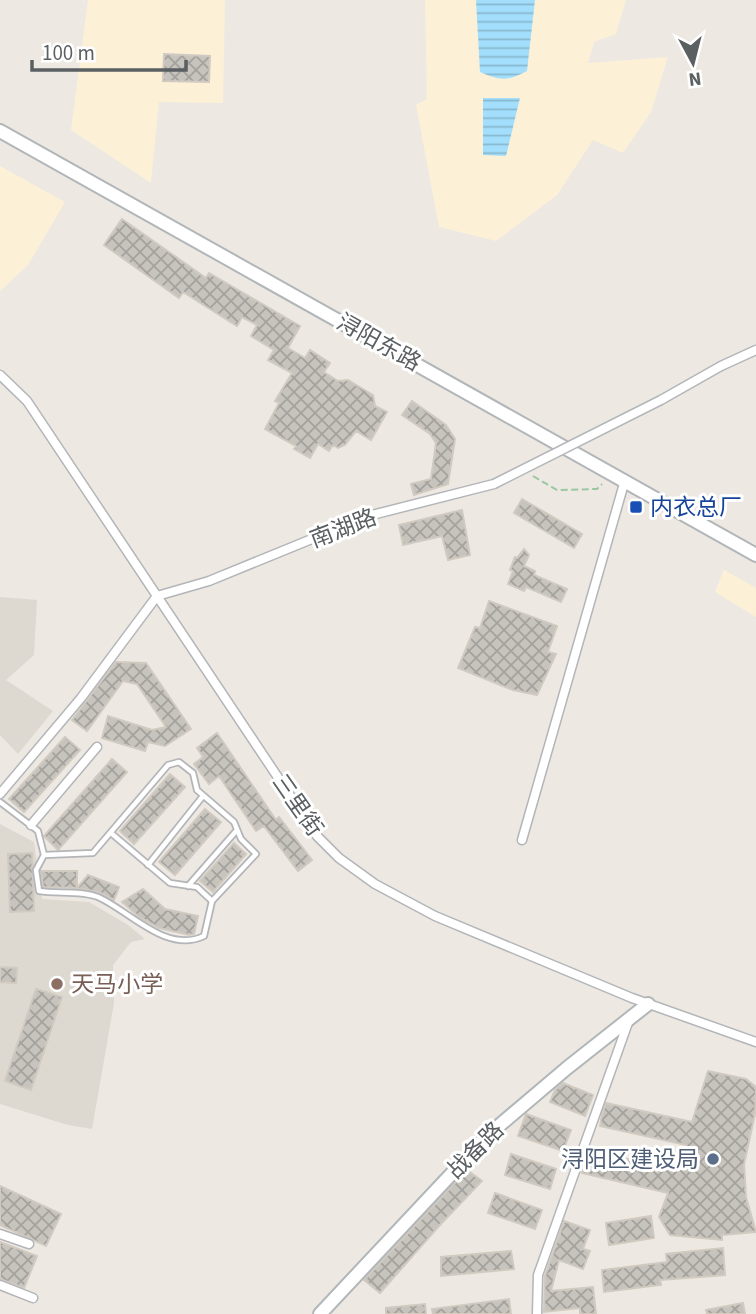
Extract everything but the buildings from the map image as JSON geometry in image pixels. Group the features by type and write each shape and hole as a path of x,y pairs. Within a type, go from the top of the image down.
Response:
{"main road":[{"name":"浔阳东路","path":"0,131 756,555"},
{"name":"战备路","path":"320,1314 488,1135 648,1004"}],"street":[{"name":"南湖路","path":"157,596 209,581 368,516 494,484 756,350"},
{"name":"三里街","path":"0,375 27,401 317,836 339,858 375,884 435,916 648,1004 756,1042"},
{"path":"522,840 620,477"},
{"path":"0,794 81,698 157,596"},
{"path":"32,825 97,747"},
{"path":"537,1314 538,1275 630,1017"},
{"path":"0,1234 29,1244"},
{"path":"0,1285 33,1298"}],"lane":[{"path":"0,802 38,831 44,855 36,870 39,891 96,896 163,936 194,941 204,936 212,901 256,854 241,839 234,822 197,790 193,773 179,762 168,765 93,853 44,855"},
{"path":"148,865 203,796"},
{"path":"188,886 237,830"},
{"path":"111,833 170,883 197,887 212,901"}],"path":[{"path":"522,470 557,490 597,489 620,477"}],"shaded area":[{"path":"88,0 225,0 223,103 159,102 151,183 71,130"},
{"path":"425,0 626,0 616,34 594,42 588,63 668,57 651,112 623,153 593,140 557,195 496,241 439,227 416,105 427,99"},
{"path":"0,166 65,202 28,265 0,291"},
{"path":"724,570 756,588 756,617 715,592"},
{"path":"0,597 37,600 34,655 6,680 53,711 18,754 0,735"},
{"name":"天马小学","path":"0,824 34,842 42,899 89,902 128,925 145,939 131,942 113,965 114,1003 92,1129 68,1125 0,1104"}],"water":[{"path":"476,0 535,0 527,71 504,79 480,72"},
{"path":"483,98 520,98 506,156 483,155"}],"place":[{"name":"内衣总厂","path":"636,507"},
{"name":"天马小学","path":"57,984"},
{"name":"浔阳区建设局","path":"713,1159"}]}
